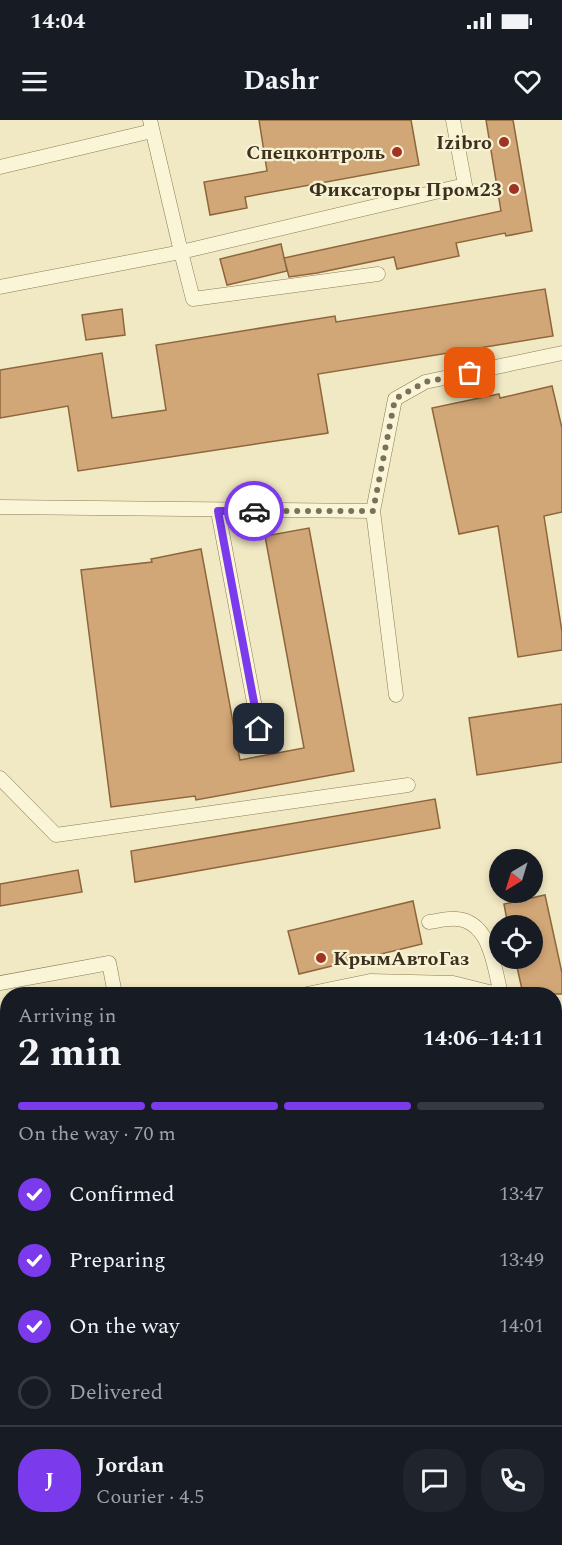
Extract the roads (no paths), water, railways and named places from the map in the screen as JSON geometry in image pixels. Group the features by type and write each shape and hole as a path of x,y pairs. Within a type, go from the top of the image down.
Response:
{"lane":[{"path":"0,287 181,252 465,185 453,120"},
{"path":"0,167 151,126 193,298 378,273"},
{"path":"396,694 373,511 395,399 425,382 562,353"},
{"path":"0,507 373,511"},
{"path":"218,511 259,729"},
{"path":"0,778 56,836 408,785"},
{"path":"429,922 458,919 475,926 488,941 498,987"},
{"path":"0,983 109,963 114,987"},
{"path":"341,987 370,981 453,983 470,987"}],"place":[{"name":"Izibro","path":"504,142"},
{"name":"Спецконтроль","path":"397,152"},
{"name":"Фиксаторы Пром23","path":"514,189"},
{"name":"КрымАвтоГаз","path":"321,958"}]}
